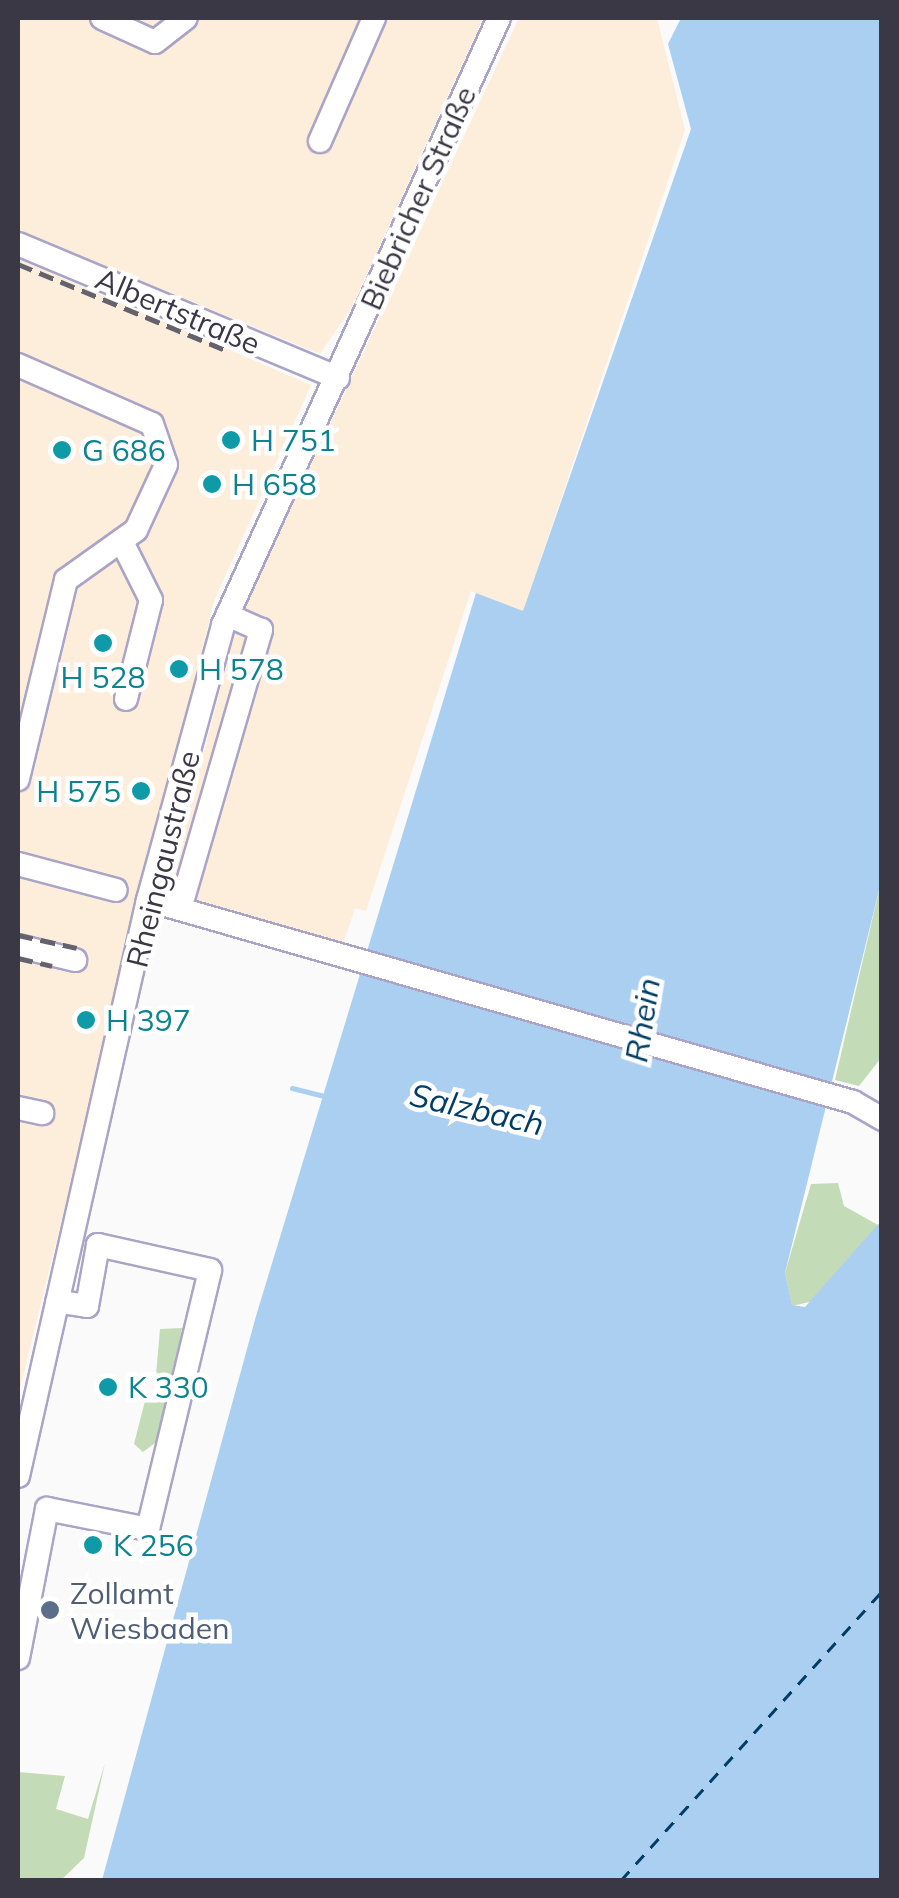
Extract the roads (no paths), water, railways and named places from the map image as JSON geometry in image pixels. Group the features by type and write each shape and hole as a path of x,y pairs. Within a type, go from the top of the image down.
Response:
{"street":[{"path":"102,18 155,42 186,18"},
{"path":"320,140 374,18"},
{"name":"Biebricher Straße","path":"338,378 499,18"},
{"name":"Albertstraße","path":"18,244 338,378"},
{"path":"18,365 132,412 166,443 152,499 122,542 66,580 18,780"},
{"name":"Rheingaustraße","path":"18,1476 28,1378 57,1301 148,900 227,615 338,378"},
{"path":"122,542 151,600 126,699"},
{"path":"180,910 260,630 227,615"},
{"path":"18,864 116,890"},
{"path":"148,900 853,1102 879,1114"},
{"path":"18,946 75,960"},
{"path":"18,1108 42,1112"},
{"path":"18,1658 47,1508 148,1529 210,1270 98,1246 87,1306 57,1301"}],"water":[{"name":"Rhein","path":"681,18 881,18 881,882 785,1273 792,1305 805,1307 881,1221 881,1880 102,1880 256,1316 476,593 523,611 691,129 668,44"}],"waterway":[{"name":"Salzbach","path":"292,1088 327,1097"}],"railway":[{"path":"18,264 226,350"},
{"path":"18,935 77,948"},
{"path":"18,958 52,966"}],"place":[{"name":"H 751","path":"231,440"},
{"name":"G 686","path":"62,450"},
{"name":"H 658","path":"212,484"},
{"name":"H 528","path":"103,643"},
{"name":"H 578","path":"179,669"},
{"name":"H 575","path":"141,791"},
{"name":"H 397","path":"86,1020"},
{"name":"K 330","path":"108,1387"},
{"name":"K 256","path":"93,1545"},
{"name":"Zollamt Wiesbaden","path":"50,1610"}]}
